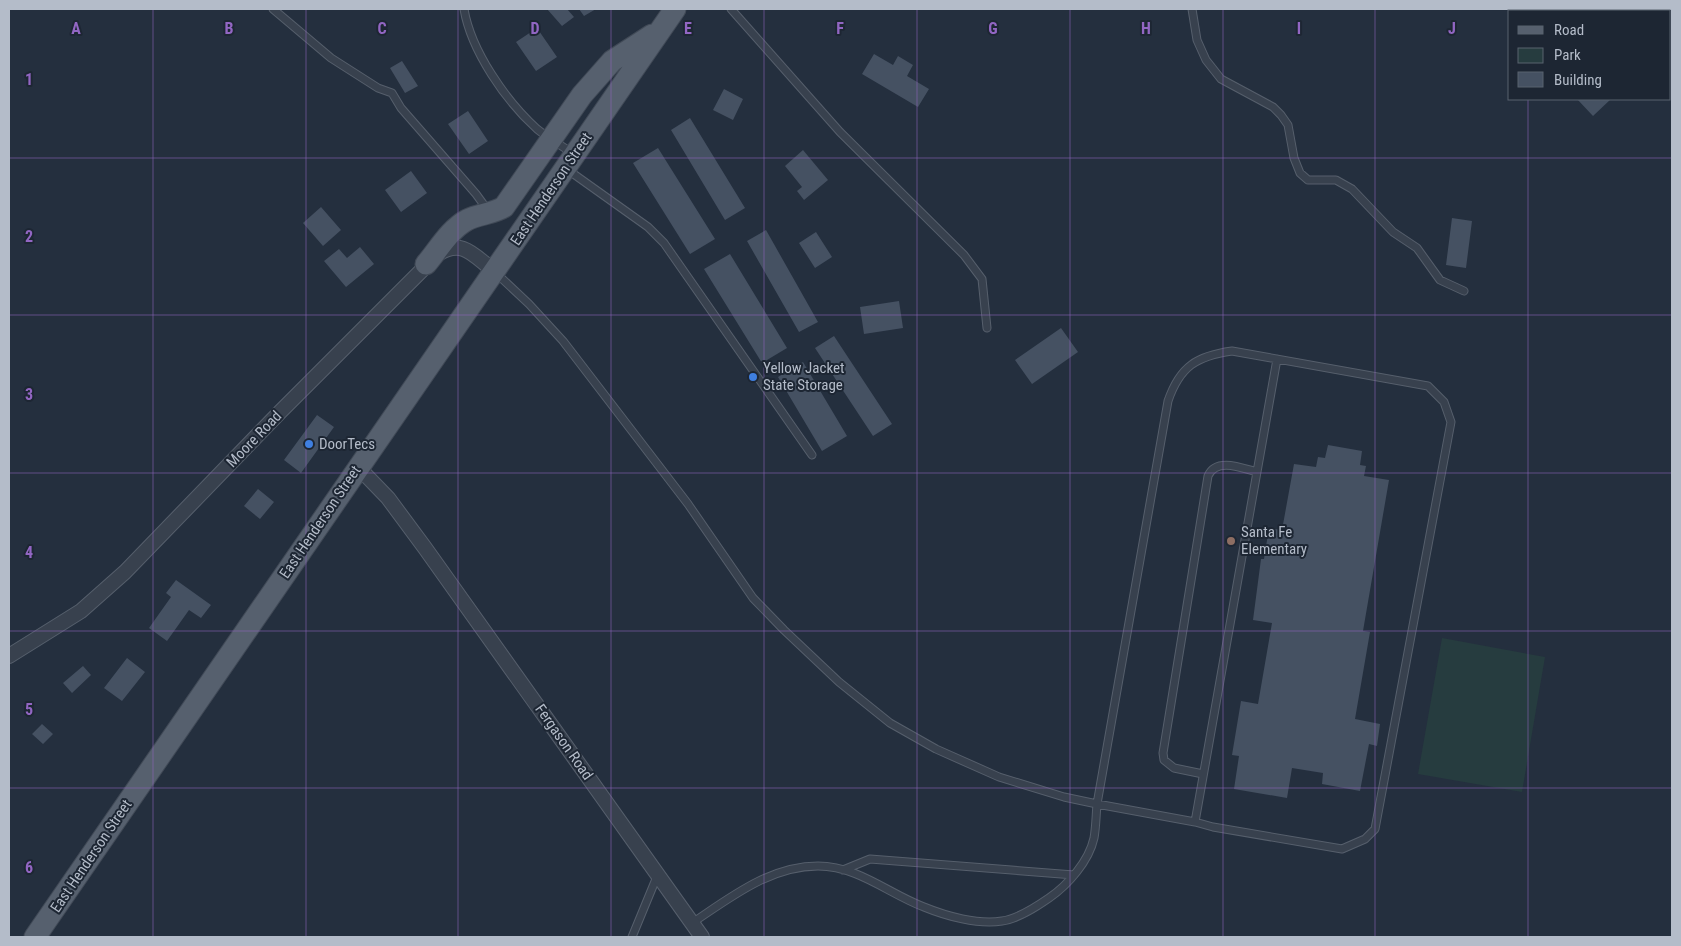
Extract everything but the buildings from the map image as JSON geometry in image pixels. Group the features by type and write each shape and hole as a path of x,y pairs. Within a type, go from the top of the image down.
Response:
{"main road":[{"name":"East Henderson Street","path":"35,937 358,466 675,9"},
{"path":"426,264 450,234 465,221 504,207 582,95 612,61 661,29"}],"street":[{"name":"Moore Road","path":"9,656 82,610 125,572 426,264 450,246 461,247 494,271"},
{"name":"Fergason Road","path":"358,466 388,498 426,548 702,937"}],"lane":[{"path":"273,9 331,58 378,88 392,93 401,108 476,194 484,205 486,214"},
{"path":"464,9 474,42 506,96 538,129 552,139 570,161 648,226 664,243 812,455"},
{"path":"731,9 840,132 964,255 982,278 987,328"},
{"path":"1192,9 1197,40 1206,60 1221,79 1273,107 1288,124 1294,158 1300,174 1308,180 1336,180 1352,189 1393,232 1417,248 1440,280 1464,291"},
{"path":"494,271 529,304 563,341 688,504 753,598 839,682 890,723 936,749 999,777 1064,798 1097,804 1195,822 1213,828 1342,849 1365,839 1375,829 1451,422 1444,402 1428,386 1232,351 1204,356 1181,373 1173,386 1164,422 1097,804 1094,839 1074,875 1058,891 1034,909 1002,921 972,920 924,907 873,881 844,870 819,866 785,870 750,884 692,923"},
{"path":"1195,822 1277,359"},
{"path":"1203,774 1174,768 1164,760 1163,753 1208,476 1215,467 1221,466 1257,472"},
{"path":"844,870 870,859 1074,875"},
{"path":"632,937 658,873"}],"green space":[{"path":"1442,638 1545,657 1522,792 1418,774"}],"place":[{"name":"Yellow Jacket State Storage","path":"753,377"},
{"name":"DoorTecs","path":"309,444"},
{"name":"Santa Fe Elementary","path":"1231,541"}]}
